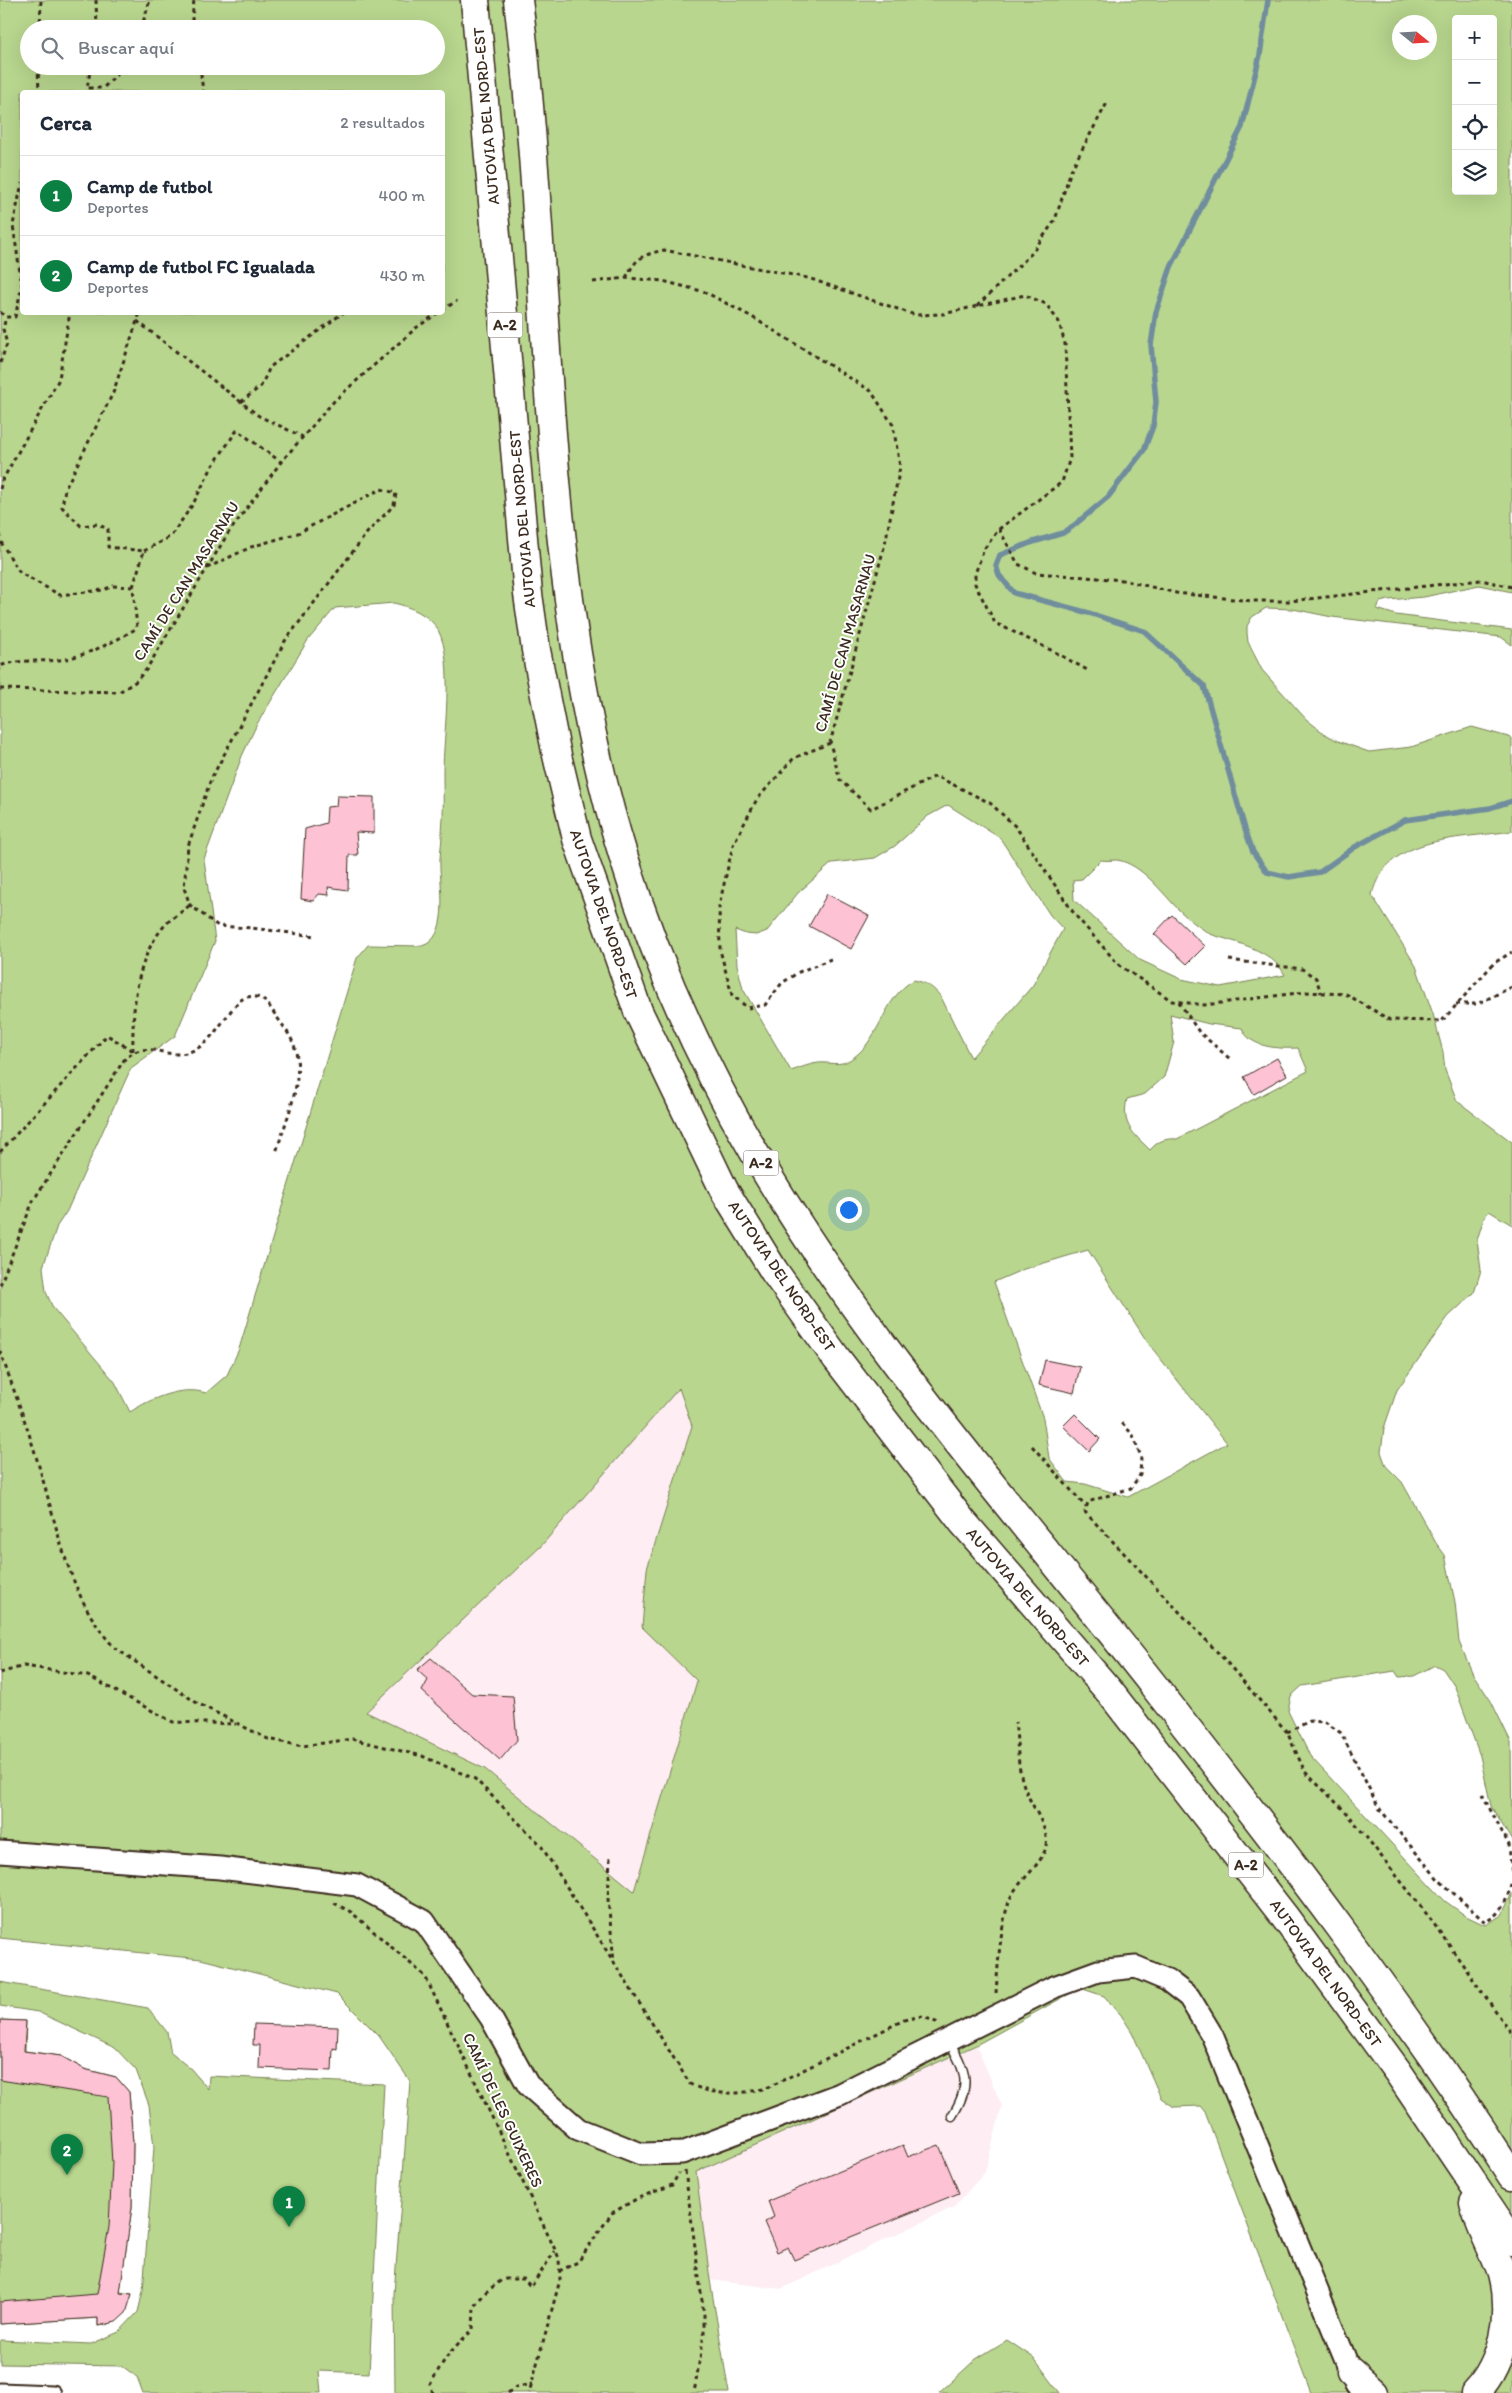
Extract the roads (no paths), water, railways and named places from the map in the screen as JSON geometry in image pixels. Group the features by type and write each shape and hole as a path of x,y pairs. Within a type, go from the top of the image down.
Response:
{"highway":[{"name":"AUTOVIA DEL NORD-EST","path":"475,0 487,112 528,594 536,650 556,752 576,838 638,1011 724,1190 774,1270 837,1359 962,1521 1109,1691 1248,1867 1370,2033 1512,2241"},
{"name":"A-2","path":"518,0 533,163 552,438 582,684 600,769 624,858 679,1006 717,1084 754,1153 842,1287 881,1341 1030,1534 1153,1685 1380,1982 1512,2176"},
{"path":"1466,2172 1477,2215 1502,2276 1507,2311 1505,2337 1497,2362 1486,2382 1475,2393"},
{"path":"1355,2383 1374,2393"}],"street":[{"path":"0,1852 220,1868 357,1884 424,1921 491,2018 528,2085 578,2129 642,2154 682,2153 831,2097 1054,1987 1098,1971 1136,1967 1166,1980 1189,1997 1212,2035 1355,2383"},
{"path":"8,2392 53,2393"}],"lane":[{"path":"948,2040 963,2067 966,2086 961,2102 952,2116"}],"waterway":[{"path":"1268,0 1260,55 1242,127 1171,267 1156,312 1151,345 1156,402 1153,426 1144,450 1108,497 1072,527 1063,533 1000,555 996,565 999,575 1014,593 1089,613 1144,631 1204,686 1245,829 1253,852 1267,872 1289,877 1320,872 1355,847 1405,820 1490,808 1512,801"}],"place":[{"name":"Camp de futbol FC Igualada","path":"67,2175"},
{"name":"Camp de futbol","path":"289,2227"}]}
